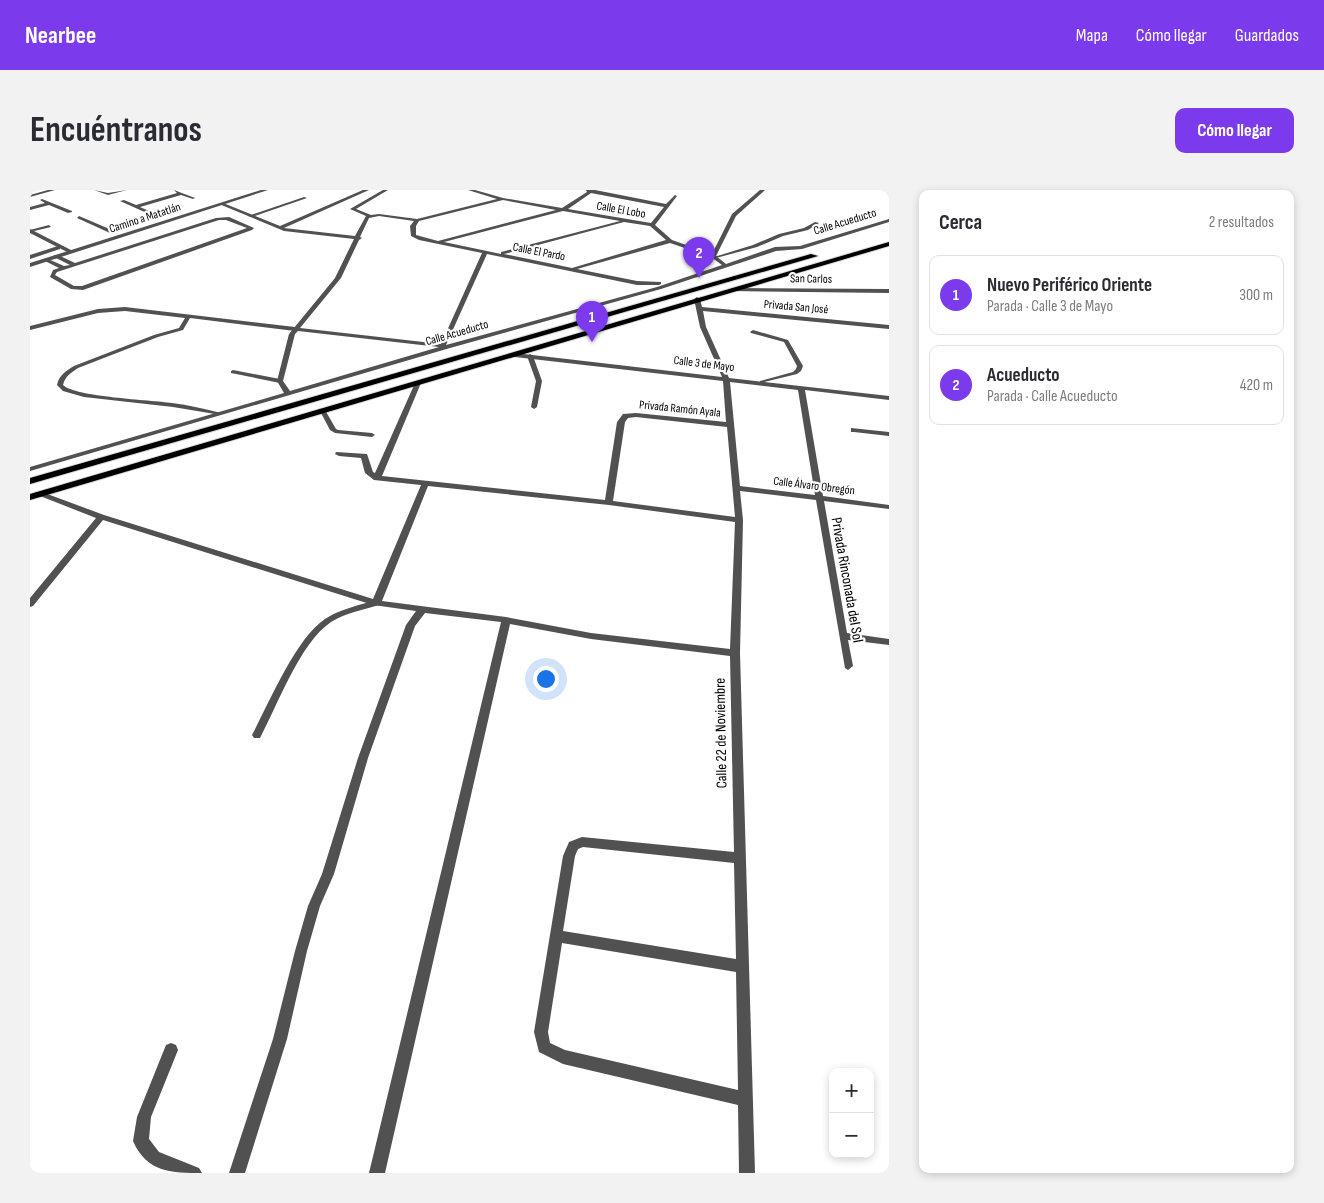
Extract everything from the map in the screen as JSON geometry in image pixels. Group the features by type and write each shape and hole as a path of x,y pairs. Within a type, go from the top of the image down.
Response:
{"highway":[{"path":"30,481 889,235"},
{"path":"35,496 515,355 699,304 733,290 887,246"}],"street":[{"path":"30,196 53,190"},
{"path":"96,190 108,194 125,190"},
{"path":"172,190 193,198"},
{"name":"Camino a Matatlán","path":"158,224 152,222 151,219 246,190"},
{"name":"Camino a Matatlán","path":"30,265 266,190"},
{"path":"279,228 367,190"},
{"path":"386,190 352,209 369,215 416,222 503,199"},
{"name":"Calle El Lobo","path":"470,190 503,199 652,225 670,241 714,257 726,266"},
{"path":"582,190 668,206"},
{"path":"714,257 734,215 763,190"},
{"path":"436,242 564,209 592,191"},
{"path":"135,207 181,193"},
{"path":"652,225 675,196"},
{"path":"42,200 70,212"},
{"path":"122,202 158,217"},
{"path":"30,208 49,203"},
{"path":"221,204 279,228 358,238"},
{"path":"165,215 174,217 171,220"},
{"path":"288,394 280,381 292,334 338,278 369,215"},
{"path":"78,217 112,232"},
{"path":"227,218 251,228 248,231 83,288 73,288 52,276 56,272 75,265 218,219 227,218"},
{"name":"Calle Acueducto","path":"30,469 446,346 658,288 775,249 800,248 889,220"},
{"path":"500,254 625,221"},
{"name":"Calle El Pardo","path":"416,222 414,236 416,238 573,268 637,283 674,282"},
{"name":"Camino a Matatlán","path":"104,234 120,229"},
{"path":"30,231 71,252"},
{"path":"573,268 670,241"},
{"path":"30,257 70,245"},
{"path":"800,248 815,256"},
{"path":"295,330 446,346 486,251"},
{"path":"56,256 75,265"},
{"path":"46,260 65,268"},
{"name":"San Carlos","path":"733,290 889,291"},
{"name":"Privada San José","path":"699,304 889,327"},
{"name":"Calle 22 de Noviembre","path":"699,304 702,327 726,378 739,520 735,653 747,1173"},
{"name":"Calle 3 de Mayo","path":"515,355 889,398"},
{"path":"377,478 418,384"},
{"name":"Privada Rinconada del Sol","path":"801,388 848,666"},
{"name":"Privada Ramón Ayala","path":"609,503 621,422 626,416 636,415 731,425"},
{"path":"854,430 889,434"},
{"path":"339,454 364,456 369,473 377,478 609,503 739,520"},
{"path":"376,603 425,484"},
{"name":"Calle Álvaro Obregón","path":"736,488 889,507"},
{"path":"35,496 376,603 506,620 591,636 735,653"},
{"path":"30,604 101,517"},
{"path":"236,1173 280,1039 314,906 328,874 363,758 411,625 422,610"},
{"path":"377,1173 506,620"},
{"path":"844,636 889,642"},
{"path":"740,858 582,842 574,846 569,856 541,1032 544,1048 563,1057 745,1099"},
{"path":"556,936 743,967"},
{"path":"171,1050 144,1117 141,1141 154,1158 194,1173"}],"lane":[{"path":"250,216 305,198"},
{"path":"714,257 755,246 781,235 806,229 817,223"},
{"path":"30,231 49,226"},
{"path":"32,326 111,309 125,309 295,330"},
{"path":"188,316 181,329 156,336 76,367 65,373 60,385 65,390 84,395 174,405 219,414"},
{"path":"753,332 786,341 800,366 799,370 795,373 762,382"},
{"path":"530,356 539,381 534,407"},
{"path":"233,372 280,381"},
{"path":"323,411 333,430 337,432 372,435"},
{"path":"257,735 304,646 316,629 329,620 376,603"}],"place":[{"name":"Acueducto","path":"699,278"},
{"name":"Nuevo Periférico Oriente","path":"592,342"}]}
